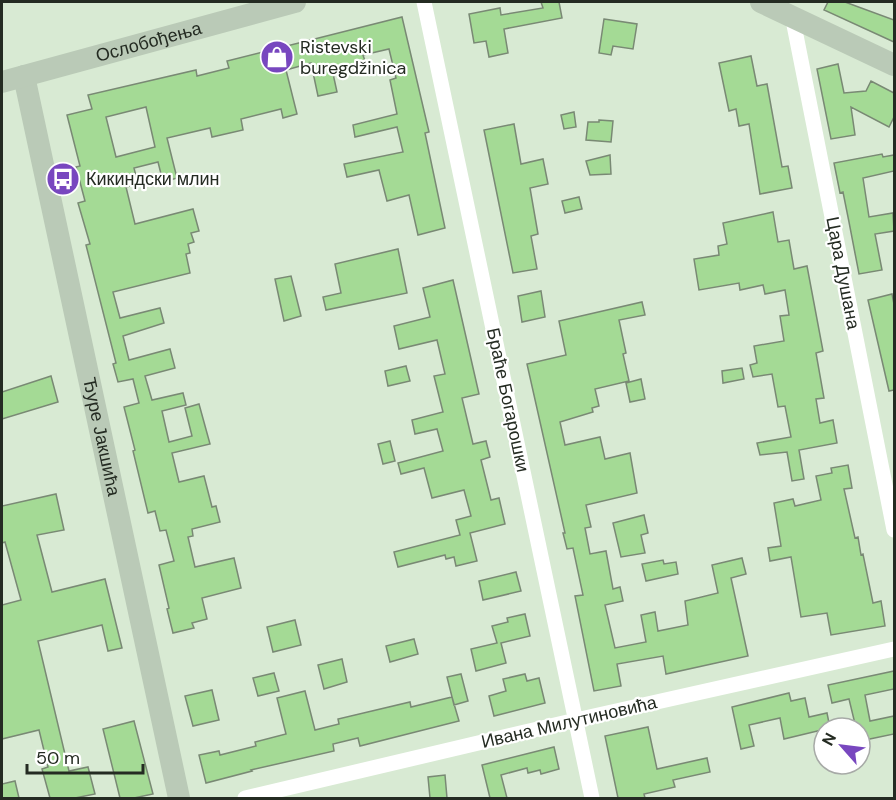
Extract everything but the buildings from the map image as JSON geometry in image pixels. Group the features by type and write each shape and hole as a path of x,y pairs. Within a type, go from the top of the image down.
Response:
{"main road":[{"name":"Ослобођења","path":"2,82 295,2"},
{"path":"761,2 894,65"},
{"name":"Ђуре Јакшића","path":"24,76 179,798"}],"street":[{"name":"Браће Богарошки","path":"424,2 592,798"},
{"name":"Цара Душана","path":"792,15 894,530"},
{"name":"Ивана Милутиновића","path":"245,798 576,720 894,649"}],"place":[{"name":"Ristevski buregdžinica","path":"277,57"},
{"name":"Кикиндски млин","path":"63,179"}]}
